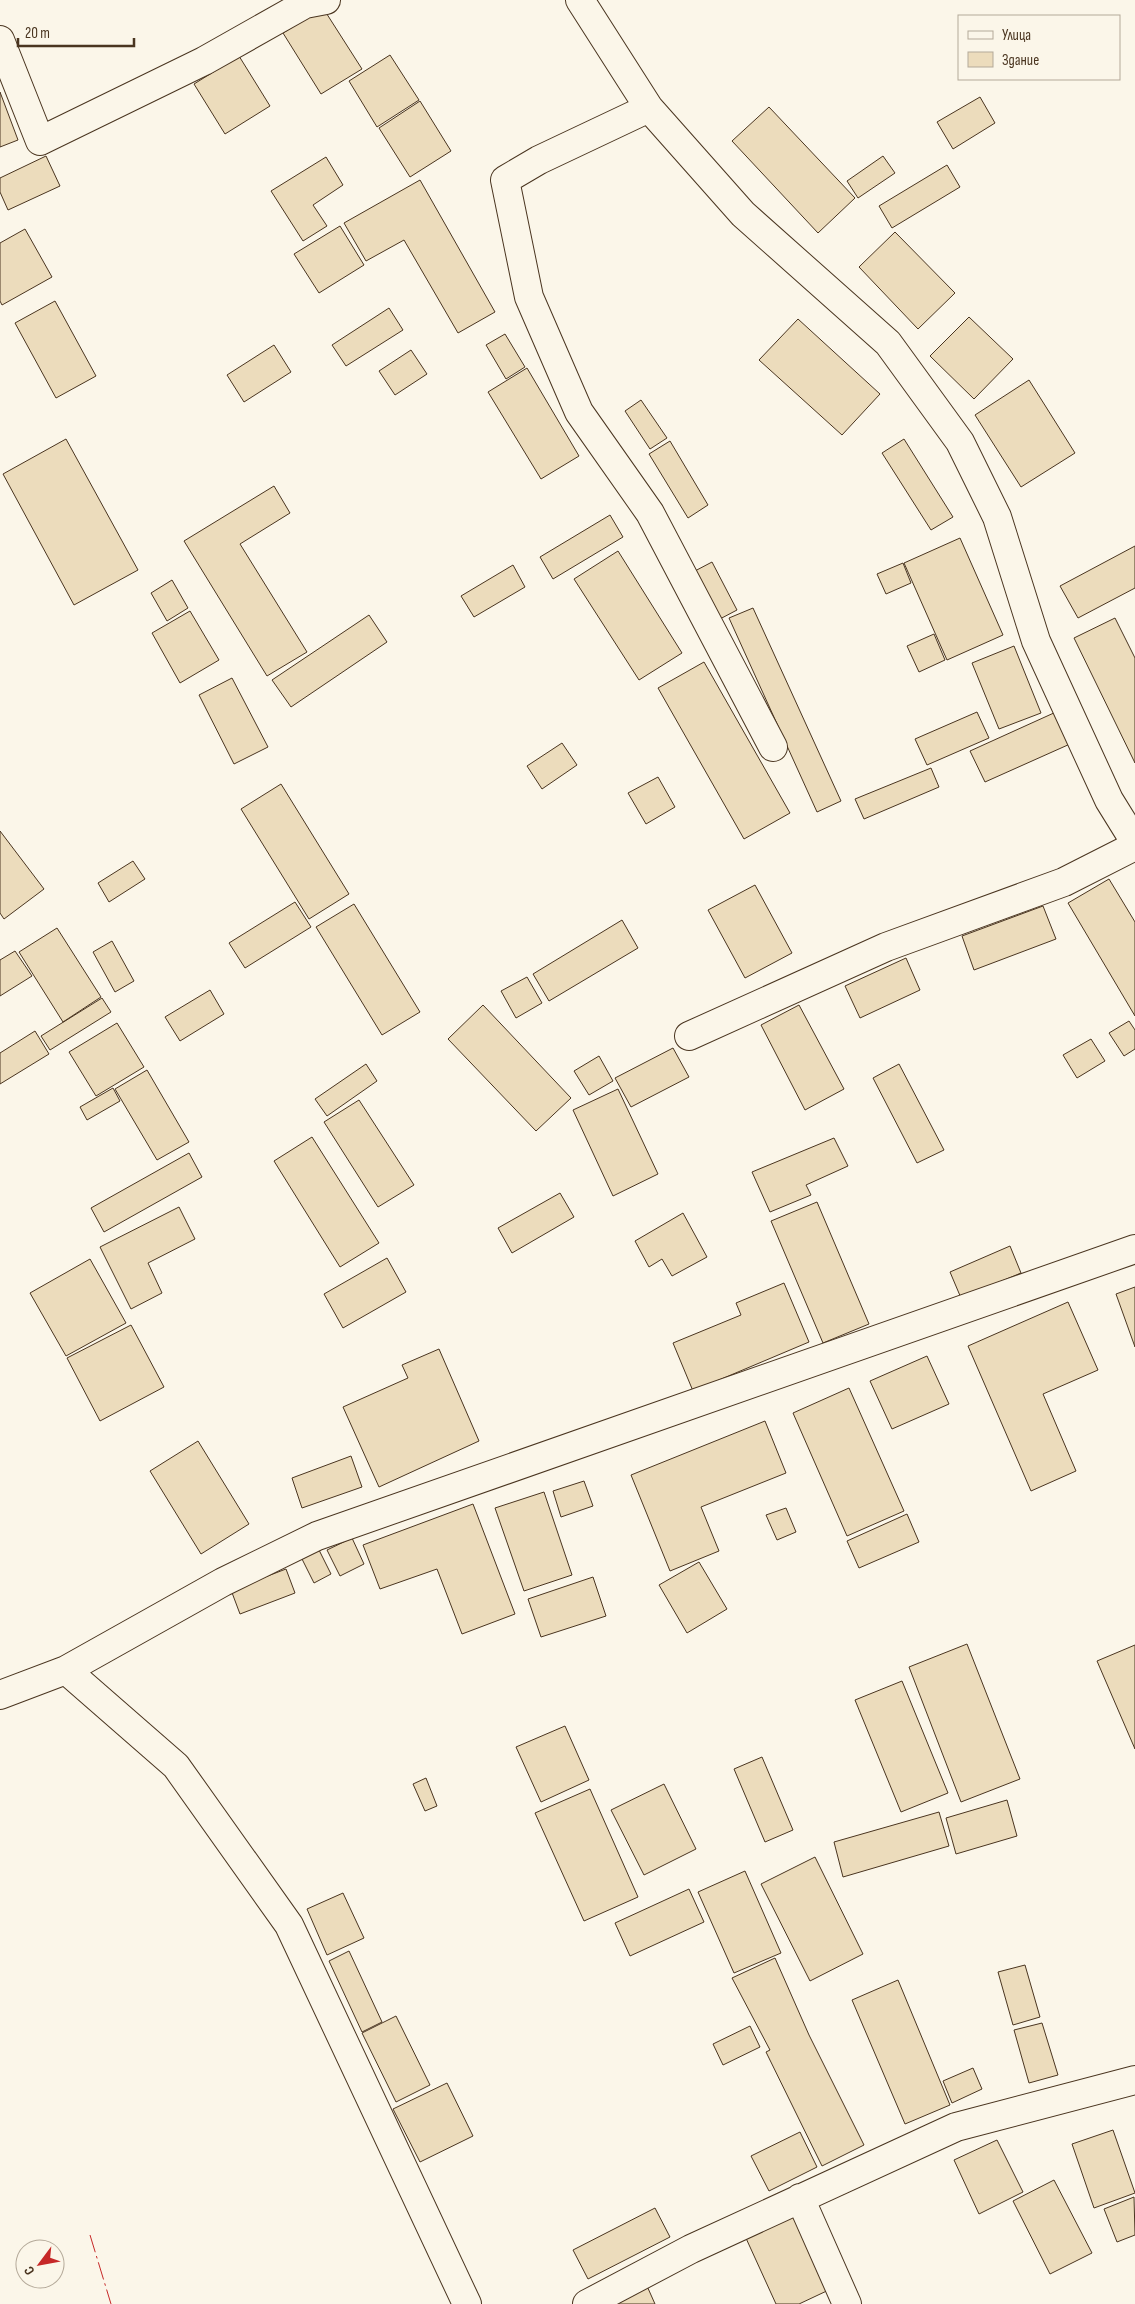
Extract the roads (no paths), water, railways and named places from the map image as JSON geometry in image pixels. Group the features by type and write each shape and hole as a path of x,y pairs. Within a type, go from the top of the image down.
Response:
{"street":[{"path":"0,40 40,141 204,61 305,4 326,0"},
{"path":"580,0 649,108 743,214 888,343 960,442 997,517 1036,641 1109,800 1135,844 1064,882 886,947 689,1036"},
{"path":"649,108 539,160 505,180 529,298 579,412 650,513 773,746"},
{"path":"0,1695 66,1670 222,1582 317,1536 1135,1249"},
{"path":"66,1670 176,1766 289,1925 467,2304"},
{"path":"587,2304 691,2249 956,2126 1135,2080"},
{"path":"800,2198 847,2304"}]}
